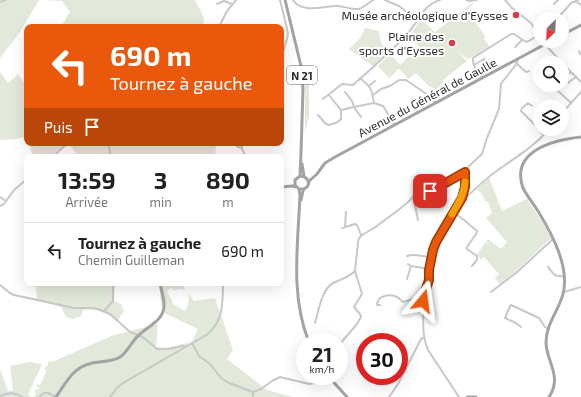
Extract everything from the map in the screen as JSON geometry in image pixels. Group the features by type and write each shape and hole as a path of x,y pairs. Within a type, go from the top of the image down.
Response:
{"main road":[{"name":"N 21","path":"285,0 301,66 303,88 302,153 303,172 305,177"},
{"path":"569,31 581,25"},
{"name":"Avenue du Général de Gaulle","path":"308,182 317,174 325,163 538,48"},
{"path":"549,397 553,390 555,375 547,351 546,340 551,320 559,307 564,292 565,276 562,260 553,239 543,219 526,194 521,183 521,172 527,158 535,150 552,143 581,137"},
{"name":"N 21","path":"300,176 302,153"},
{"path":"284,186 294,182 296,178 300,176 305,177 317,174"},
{"path":"299,206 304,189 308,182 305,177"},
{"path":"294,182 298,188 299,206 296,268 297,295 300,315 305,333"},
{"path":"284,187 292,186 304,189"},
{"path":"56,397 69,378 80,367 119,358 124,355 130,344 138,335 157,321 164,310 161,286"},
{"path":"336,385 347,397"},
{"path":"467,397 476,397"}],"street":[{"path":"1,1 6,0"},
{"path":"221,24 232,4 236,0"},
{"path":"280,0 288,33 284,50"},
{"path":"293,0 296,4 305,8 332,6 358,9 362,8 373,0"},
{"path":"385,0 402,8 413,17 419,16"},
{"path":"323,99 342,84 353,85 409,32 419,16 427,7 440,0"},
{"path":"466,0 477,0"},
{"path":"505,0 533,26"},
{"path":"554,4 558,0"},
{"path":"563,12 572,2 576,0 581,5"},
{"path":"217,4 224,1 232,4"},
{"path":"482,78 474,65 472,60 473,58 512,34 525,42 533,40"},
{"path":"516,47 522,40"},
{"path":"547,48 555,56"},
{"path":"474,65 484,59 488,63 479,74"},
{"path":"348,334 361,317 354,307 362,294 355,271 359,238 414,196 435,189 465,172 468,167 482,154 499,109 502,84 518,59"},
{"path":"516,63 526,72 528,71"},
{"path":"571,72 581,82"},
{"path":"569,83 576,77"},
{"path":"360,78 369,86 373,95 374,103"},
{"path":"373,95 381,89 396,82 406,80 436,102"},
{"path":"369,86 375,81"},
{"path":"345,92 361,117"},
{"path":"559,92 570,102 581,92"},
{"path":"318,115 326,124 329,125 340,121 342,117 341,110 329,95"},
{"path":"341,110 374,103 380,104 384,107 395,125"},
{"path":"532,106 528,103 522,108 521,111 533,123"},
{"path":"356,110 358,106"},
{"path":"459,203 497,171 543,136"},
{"path":"55,154 65,146"},
{"path":"237,146 242,148 245,154"},
{"path":"531,146 535,150"},
{"path":"459,397 428,350 424,338 423,296 429,280 431,257 436,242 462,198 465,187 465,172"},
{"path":"0,206 6,201 14,190 24,182"},
{"path":"414,196 418,220"},
{"path":"0,197 6,201"},
{"path":"345,227 346,212"},
{"path":"453,212 477,231 467,247 477,256 472,266"},
{"path":"342,228 355,224 357,225 361,235"},
{"path":"491,292 516,273 553,239"},
{"path":"407,256 413,254 431,257"},
{"path":"408,264 411,266 429,269"},
{"path":"407,278 411,266"},
{"path":"548,267 555,276 565,276"},
{"path":"315,323 323,296 330,285 350,276 355,271"},
{"path":"0,285 14,295 74,308 92,308 104,311 110,314 130,332 144,338 157,348 169,349 182,346 186,347"},
{"path":"104,311 113,301 113,286"},
{"path":"110,397 123,383 208,334 215,326 221,313 223,286"},
{"path":"564,292 581,287"},
{"path":"380,305 377,305 377,302 384,296 396,297 403,302 423,296"},
{"path":"521,327 505,318 510,306 513,305 539,318 548,329"},
{"path":"388,397 398,384 421,339 424,338"},
{"path":"192,343 199,356 210,364 217,374 225,381 253,392 261,389 280,377 296,381"},
{"path":"253,392 254,397"},
{"path":"0,396 15,393 22,397"},
{"path":"39,397 44,393 47,393 56,397"}],"shaded area":[{"path":"0,0 39,0 20,32 0,58"},
{"path":"43,0 195,0 199,8 202,10 200,10 204,19 203,24 63,24 70,12 62,1"},
{"name":"Plaine des sports d'Eysses","path":"472,3 473,4 467,10 485,36 484,39 490,47 468,59 457,51 467,61 444,79 437,91 429,86 416,73 409,79 399,69 389,78 378,66 390,54 400,65 419,47 410,35 421,19 435,32"},
{"path":"365,28 379,31 381,43 389,51 373,66 349,49 360,38"},
{"path":"0,72 8,83 18,74 24,83 24,137 18,139 0,140"},
{"path":"305,80 309,84 309,116 305,133"},
{"path":"30,146 63,146 53,154 32,154"},
{"path":"70,146 216,146 215,154 77,154"},
{"path":"489,178 502,211 527,199 551,238 514,273 500,284 495,279 499,274 484,257 481,260 477,254 488,239 501,249 507,242 486,218 492,213 488,202 485,201 481,193 476,190"},
{"path":"31,286 115,286 114,301 121,304 124,311 118,320 109,315 93,310 83,310 81,316 72,319 66,317 61,307 37,300 36,287"},
{"path":"159,286 184,286 184,290 178,289 174,291 171,288 167,291 174,305 185,311 188,305 189,294 194,301 215,298 233,350 227,359 267,390 293,397 34,397 36,393 34,389 38,390 39,388 36,385 40,385 46,372 45,368 47,365 48,366 48,362 54,361 114,335 158,324 156,347 165,348 192,342 198,329 164,313 161,303"},
{"path":"30,362 42,364 28,395 31,397 0,397 0,369 8,391 13,390 10,366"}],"slow traffic":[{"path":"452,214 462,198 465,182"}],"place":[{"name":"Musée archéologique d'Eysses","path":"516,15"},
{"name":"Plaine des sports d'Eysses","path":"452,43"}],"route":[{"path":"423,301 429,280 429,270 433,250 436,242 462,198 465,187 465,172 430,191"}]}
